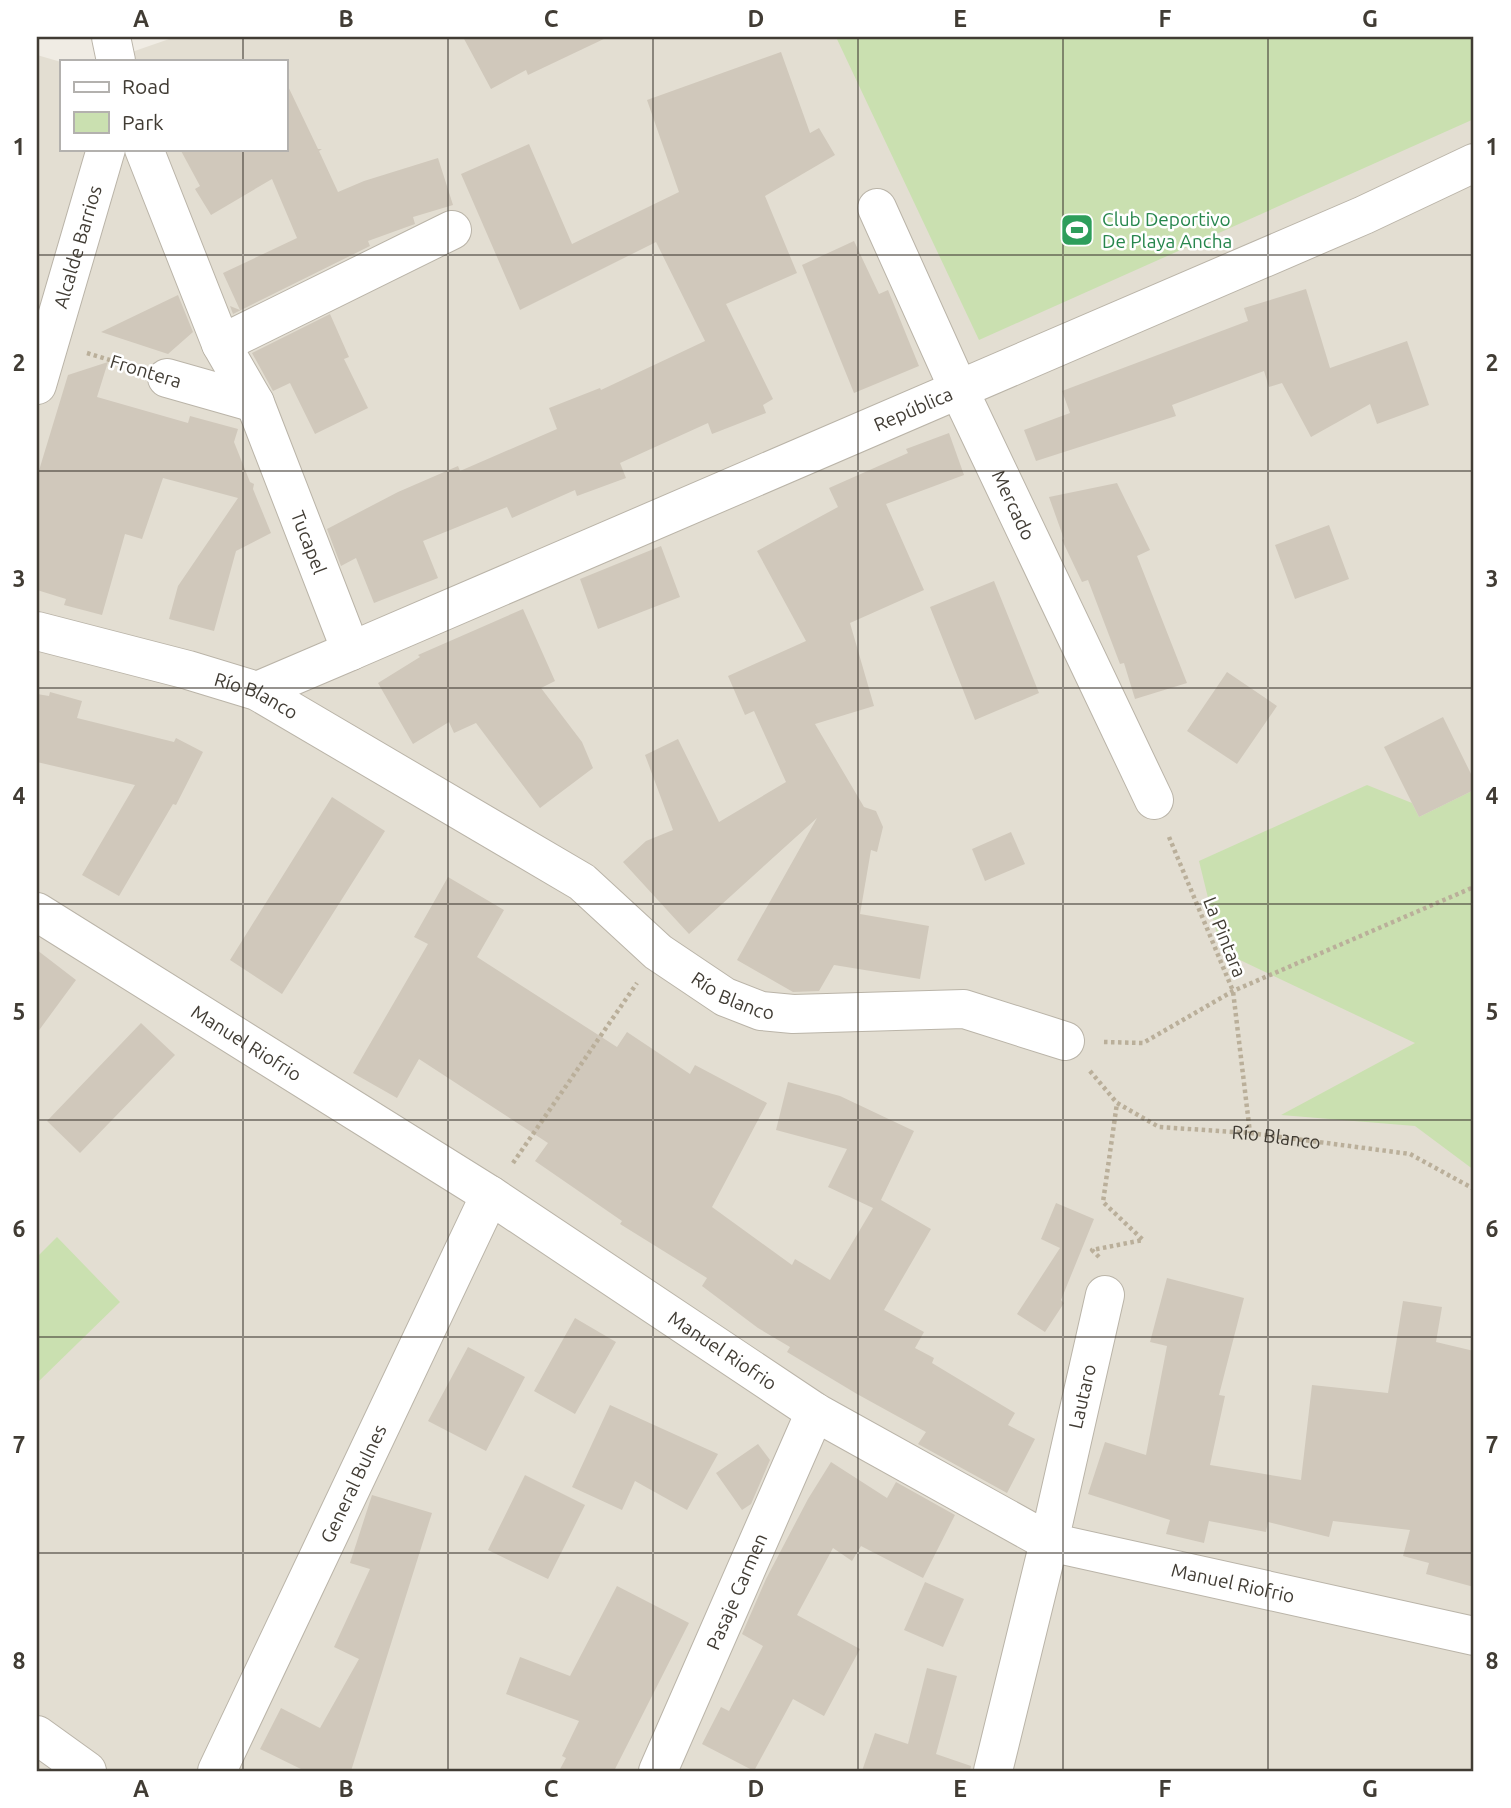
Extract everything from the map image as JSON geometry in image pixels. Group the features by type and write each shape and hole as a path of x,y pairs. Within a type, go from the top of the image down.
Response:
{"street":[{"path":"111,37 116,60"},
{"name":"Alcalde Barrios","path":"37,385 43,340 106,150"},
{"name":"Tucapel","path":"144,150 221,344 255,403 351,652"},
{"name":"República","path":"351,652 1364,215 1474,163"},
{"name":"Mercado","path":"877,208 959,390 1154,800"},
{"path":"221,344 452,230"},
{"name":"Frontera","path":"167,378 255,403"},
{"name":"Río Blanco","path":"37,631 188,670 257,691 582,882 658,952 725,997 761,1011 793,1014 964,1009 1065,1041"},
{"path":"257,691 351,652"},
{"name":"Manuel Riofrio","path":"37,912 490,1195 815,1412 1049,1542 1474,1636"},
{"name":"General Bulnes","path":"217,1771 490,1195"},
{"name":"Lautaro","path":"992,1771 1049,1542 1103,1277"},
{"name":"Pasaje Carmen","path":"658,1771 815,1412"},
{"path":"37,1735 87,1771"}],"path":[{"name":"Frontera","path":"43,340 167,378"},
{"name":"La Pintara","path":"1154,800 1233,991 1250,1133"},
{"path":"1065,1041 1143,1043 1233,991 1474,887"},
{"path":"490,1195 658,952"},
{"name":"Río Blanco","path":"1065,1041 1118,1102 1159,1127 1250,1133 1410,1154 1474,1189"},
{"path":"1103,1277 1092,1250 1143,1241 1104,1202 1118,1102"}],"shaded area":[{"path":"175,37 1474,37 1474,1771 37,1771 37,55 60,62 60,150 287,150 287,60 109,60"}],"green space":[{"name":"Club Deportivo De Playa Ancha","path":"836,37 1474,37 1474,119 979,340"},
{"path":"1367,785 1412,803 1419,817 1474,790 1474,1170 1415,1126 1281,1115 1415,1043 1221,951 1199,861"},
{"path":"57,1237 120,1302 37,1383 37,1257"}],"building":[{"path":"463,37 608,37 528,75 526,70 491,89"},
{"path":"781,52 810,133 819,128 835,155 765,196 797,273 726,304 773,399 763,405 766,413 712,434 708,423 620,463 626,478 577,496 575,490 512,518 507,507 423,541 438,578 374,603 356,558 341,566 327,529 398,492 458,466 460,471 557,429 549,408 600,388 601,390 705,341 656,242 520,310 461,174 529,144 572,244 679,192 647,100"},
{"path":"287,84 318,149 322,149 319,151 338,192 438,158 453,205 413,217 415,224 368,241 370,246 233,314 230,306 240,310 223,273 297,238 272,179 211,215 195,189 200,186 181,150 287,150"},
{"path":"854,241 879,294 888,290 919,366 854,393 802,265"},
{"path":"1306,289 1330,368 1407,341 1429,405 1377,424 1370,404 1311,437 1282,383 1269,387 1264,371 1172,405 1176,416 1036,461 1024,430 1070,413 1062,391 1248,321 1244,308"},
{"path":"178,295 193,332 168,354 101,332"},
{"path":"330,314 349,357 344,359 368,408 315,434 290,383 273,391 252,353"},
{"path":"108,362 97,397 188,423 190,416 238,429 234,442 250,482 254,484 253,489 271,533 236,551 214,631 169,619 178,586 238,498 163,478 142,539 125,534 102,615 64,605 66,599 37,590 37,477 68,375"},
{"path":"949,433 964,475 886,504 924,590 850,623 874,706 815,724 864,807 876,811 883,827 877,852 871,850 860,914 929,926 920,979 834,965 819,991 793,992 737,960 817,818 689,934 623,862 646,841 673,830 645,755 678,739 719,822 786,782 754,711 745,715 728,676 806,641 757,551 838,507 829,488 908,453 906,449"},
{"path":"1117,483 1150,550 1137,556 1187,683 1135,699 1124,663 1120,664 1088,580 1082,582 1062,540 1064,539 1049,497"},
{"path":"1329,525 1349,579 1295,599 1275,545"},
{"path":"661,546 680,597 598,629 580,579"},
{"path":"994,581 1039,693 975,720 930,607"},
{"path":"523,609 555,681 541,688 582,742 593,768 540,808 476,723 454,733 449,722 413,744 378,683 420,657 418,655"},
{"path":"1227,672 1277,706 1237,764 1187,731"},
{"path":"50,692 82,701 77,718 174,742 176,738 203,752 176,805 173,804 119,896 82,875 135,785 37,762 37,694 49,696"},
{"path":"1443,717 1474,780 1474,790 1419,817 1384,747"},
{"path":"332,797 385,831 282,994 230,960"},
{"path":"1011,832 1025,864 985,881 972,849"},
{"path":"448,877 504,910 477,957 617,1047 627,1032 690,1074 695,1065 767,1103 712,1207 792,1265 795,1259 830,1280 873,1208 828,1187 847,1149 776,1130 788,1082 840,1096 914,1131 881,1200 931,1229 884,1310 924,1332 915,1348 934,1358 932,1363 1015,1413 1008,1425 1035,1439 1007,1493 918,1444 926,1432 787,1352 790,1347 758,1328 702,1286 707,1278 620,1224 622,1221 535,1161 548,1143 419,1059 397,1098 353,1073 428,944 414,937"},
{"path":"37,950 76,980 37,1033"},
{"path":"141,1023 175,1055 80,1153 47,1121"},
{"path":"1056,1203 1094,1219 1061,1300 1064,1303 1045,1332 1017,1314 1060,1248 1041,1239"},
{"path":"1167,1278 1244,1298 1219,1395 1225,1396 1210,1465 1301,1480 1312,1385 1388,1393 1403,1301 1442,1307 1436,1342 1474,1351 1474,1587 1426,1574 1429,1563 1403,1556 1410,1530 1333,1521 1329,1537 1268,1522 1266,1532 1209,1521 1204,1543 1166,1534 1170,1520 1088,1494 1105,1442 1146,1455 1167,1346 1150,1342"},
{"path":"575,1318 616,1342 575,1414 534,1391"},
{"path":"468,1347 525,1377 486,1451 428,1421"},
{"path":"610,1405 718,1454 687,1510 635,1481 622,1510 572,1487"},
{"path":"758,1444 770,1460 751,1504 742,1510 716,1473"},
{"path":"831,1462 887,1498 896,1482 955,1515 923,1578 861,1546 852,1561 833,1548 797,1615 860,1649 824,1716 793,1699 754,1771 702,1744 721,1707 729,1711 763,1646 742,1634 766,1579 808,1499"},
{"path":"525,1475 585,1505 548,1579 488,1550"},
{"path":"372,1495 432,1513 351,1771 305,1771 260,1749 281,1708 320,1728 359,1659 334,1647 370,1569 350,1563"},
{"path":"925,1582 964,1599 943,1647 904,1630"},
{"path":"617,1586 689,1623 614,1771 559,1771 566,1758 562,1756 579,1721 506,1694 520,1657 570,1676"},
{"path":"927,1668 957,1676 936,1754 971,1766 970,1771 862,1771 875,1733 908,1744"}],"place":[{"name":"Club Deportivo De Playa Ancha","path":"1077,230"}]}
